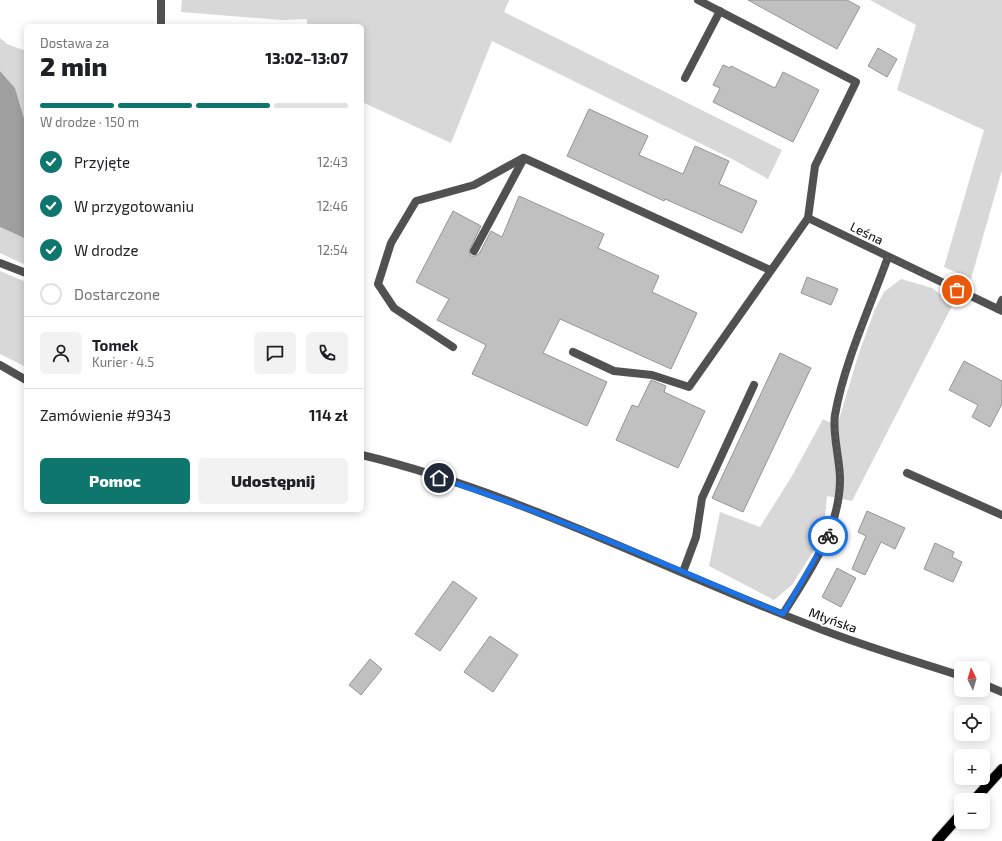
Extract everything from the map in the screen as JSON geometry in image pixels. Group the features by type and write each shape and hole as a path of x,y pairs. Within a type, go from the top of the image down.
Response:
{"main road":[{"path":"980,793 1002,769"},
{"path":"937,841 954,822"}],"street":[{"path":"160,24 161,0"},
{"path":"573,352 614,371 652,375 689,387 808,218 815,166 856,82 698,0"},
{"path":"685,78 720,11"},
{"path":"524,158 770,270"},
{"path":"474,251 524,158"},
{"path":"453,348 394,308 378,284 391,243 416,201 474,185 524,158"},
{"name":"Leśna","path":"808,218 1000,310"},
{"path":"783,614 825,543 838,509 840,479 835,417 851,358 888,257"},
{"path":"0,263 24,272"},
{"path":"1000,310 1002,300"},
{"path":"0,364 24,379"},
{"path":"683,572 696,537 702,498 754,385"},
{"name":"Młyńska","path":"364,455 481,491 595,535 815,627 954,674"},
{"path":"907,473 1002,515"},
{"path":"990,687 1002,692"}],"shaded area":[{"path":"182,0 509,0 504,12 782,150 768,179 732,159 492,41 451,143 364,103 364,24 307,24 307,19 282,20 181,12"},
{"path":"870,0 1002,0 1002,170 971,279 944,267 984,130 897,90 916,25"},
{"path":"0,38 7,44 24,50 24,118 15,88 0,71"},
{"path":"0,71 15,88 24,118 24,238 0,227"},
{"path":"0,227 24,238 24,264 0,253"},
{"path":"0,271 24,281 24,366 0,354"},
{"path":"901,279 932,288 953,304 852,501 827,496 821,539 792,585 774,600 709,566 720,512 760,527 792,476 823,419 837,426 859,353 875,309 884,292"}],"building":[{"path":"748,0 847,0 860,7 837,49"},
{"path":"878,48 897,59 887,77 868,66"},
{"path":"723,65 730,68 731,66 775,88 783,72 819,90 793,142 713,102 720,88 713,85"},
{"path":"589,109 648,136 639,155 683,174 695,146 729,161 719,184 757,201 742,233 665,199 664,201 567,156"},
{"path":"519,196 604,234 598,248 659,276 652,292 697,313 671,369 560,319 543,353 607,382 587,426 472,374 486,345 437,320 449,299 416,282 453,211 481,226 469,251 471,256 475,256 479,254 491,231 502,237"},
{"path":"807,277 838,289 831,305 801,293"},
{"path":"780,353 811,368 743,512 712,498"},
{"path":"964,361 1002,381 1002,404 990,427 972,417 978,405 949,390"},
{"path":"651,380 666,386 664,392 705,411 678,468 616,440 632,405 638,407"},
{"path":"867,511 905,528 895,549 881,542 865,575 852,569 866,536 858,532"},
{"path":"935,543 954,552 952,557 962,562 953,582 924,569"},
{"path":"837,568 856,578 841,607 822,597"},
{"path":"453,581 477,598 440,651 415,634"},
{"path":"490,636 518,655 493,692 464,672"},
{"path":"370,659 382,669 361,695 349,685"}],"way so far":[{"path":"828,536 838,509 840,479 835,417 851,358 888,257 957,290"}],"route":[{"path":"439,478 481,491 595,535 783,614 802,584 828,536"}]}
